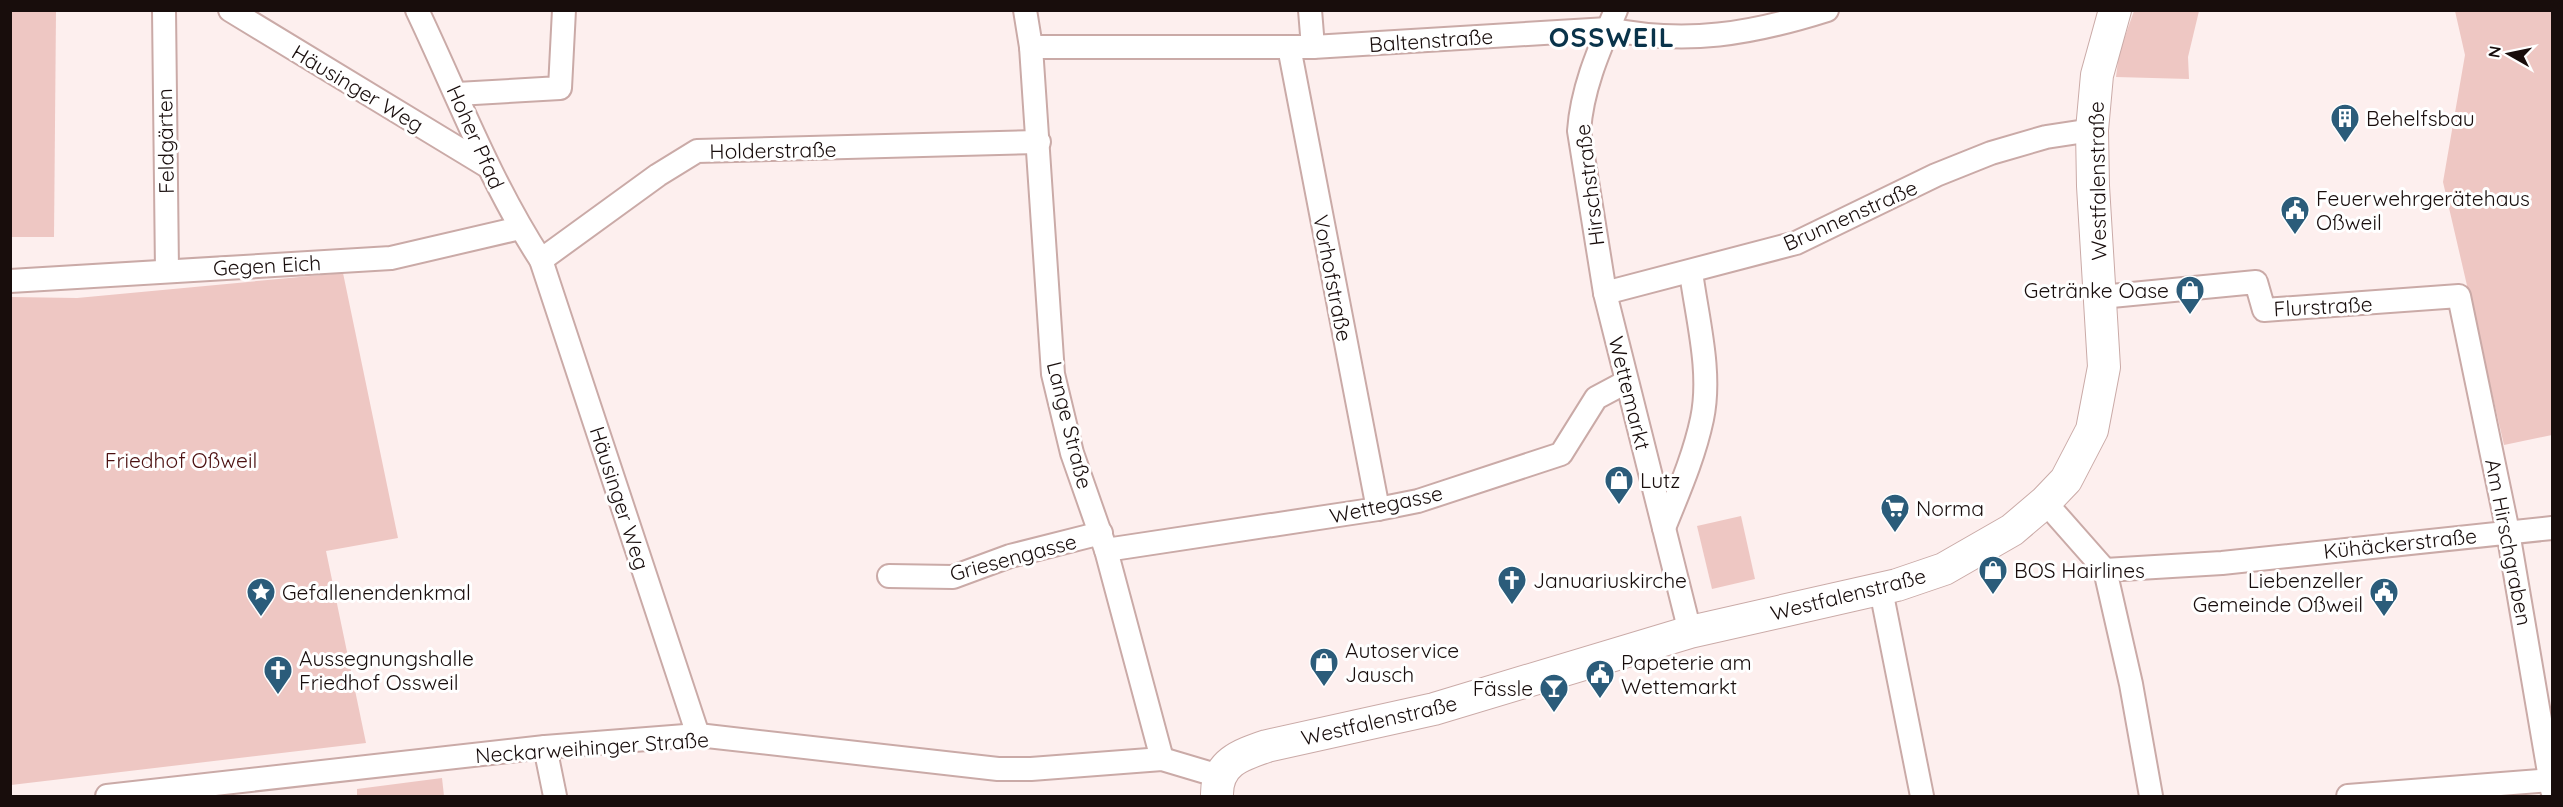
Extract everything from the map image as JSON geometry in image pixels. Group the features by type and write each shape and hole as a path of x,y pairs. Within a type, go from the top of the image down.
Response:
{"main road":[{"name":"Westfalenstraße","path":"1218,786 1223,768 1233,759 1267,746 1434,709 1690,632 1881,590 1944,568 2012,530 2045,502 2070,473 2092,430 2104,367 2093,186 2092,130 2097,75 2115,10"}],"street":[{"name":"Feldgärten","path":"164,10 167,271"},
{"name":"Häusinger Weg","path":"230,10 487,166"},
{"name":"Hoher Pfad","path":"417,10 457,94 487,166 520,228 541,260"},
{"path":"457,94 560,88 564,10"},
{"name":"Lange Straße","path":"1025,10 1032,47 1053,374 1072,453 1103,541 1162,759"},
{"path":"1310,10 1313,47"},
{"name":"Baltenstraße","path":"1032,47 1313,47 1612,20 1651,37 1706,37 1779,25 1827,10"},
{"name":"Hirschstraße","path":"1605,292 1580,131 1581,105 1587,81 1612,20"},
{"name":"Vorhofstraße","path":"1289,47 1378,509"},
{"name":"Brunnenstraße","path":"1605,292 1691,272 1796,243 1936,175 1991,153 2046,137 2092,130"},
{"name":"Holderstraße","path":"541,260 658,176 697,151 1039,142"},
{"name":"Gegen Eich","path":"10,281 391,258 520,228"},
{"name":"Häusinger Weg","path":"541,260 698,735"},
{"path":"1664,528 1690,461 1703,417 1704,369 1691,272"},
{"name":"Flurstraße","path":"2101,297 2256,282 2264,310 2459,296"},
{"name":"Wettemarkt","path":"1605,292 1690,632"},
{"name":"Am Hirschgraben","path":"2459,296 2508,532 2552,785"},
{"name":"Wettegasse","path":"1103,541 1378,509 1418,501 1561,454 1596,398 1626,382"},
{"path":"2045,502 2105,570 2151,796"},
{"name":"Kühäckerstraße","path":"2105,570 2222,562 2553,528"},
{"name":"Griesengasse","path":"889,576 953,577 1010,556 1103,541"},
{"path":"1881,590 1922,796"},
{"name":"Neckarweihinger Straße","path":"107,796 545,747 698,735 998,769 1031,769 1162,759 1218,786"},
{"path":"545,747 555,796"},
{"path":"2348,796 2552,785"}],"green space":[{"path":"11,10 56,11 54,237 11,237"},
{"path":"2134,11 2199,11 2188,57 2189,79 2116,77 2119,53"},
{"path":"2455,11 2552,11 2552,435 2504,445 2443,182 2465,55"},
{"name":"Friedhof Oßweil","path":"343,273 398,538 326,551 366,743 11,785 11,297 77,298"},
{"path":"1741,516 1755,579 1712,589 1697,526"},
{"path":"442,778 444,796 357,796 357,789"}],"place":[{"name":"Behelfsbau","path":"2345,144"},
{"name":"Feuerwehrgerätehaus Oßweil","path":"2295,236"},
{"name":"Getränke Oase","path":"2190,316"},
{"name":"Lutz","path":"1619,506"},
{"name":"Norma","path":"1895,534"},
{"name":"BOS Hairlines","path":"1993,596"},
{"name":"Januariuskirche","path":"1512,606"},
{"name":"Gefallenendenkmal","path":"261,618"},
{"name":"Liebenzeller Gemeinde Oßweil","path":"2384,618"},
{"name":"Autoservice Jausch","path":"1324,688"},
{"name":"Aussegnungshalle Friedhof Ossweil","path":"278,696"},
{"name":"Papeterie am Wettemarkt","path":"1600,700"},
{"name":"Fässle","path":"1554,714"}],"district":[{"name":"OSSWEIL","path":"1612,37"}]}
